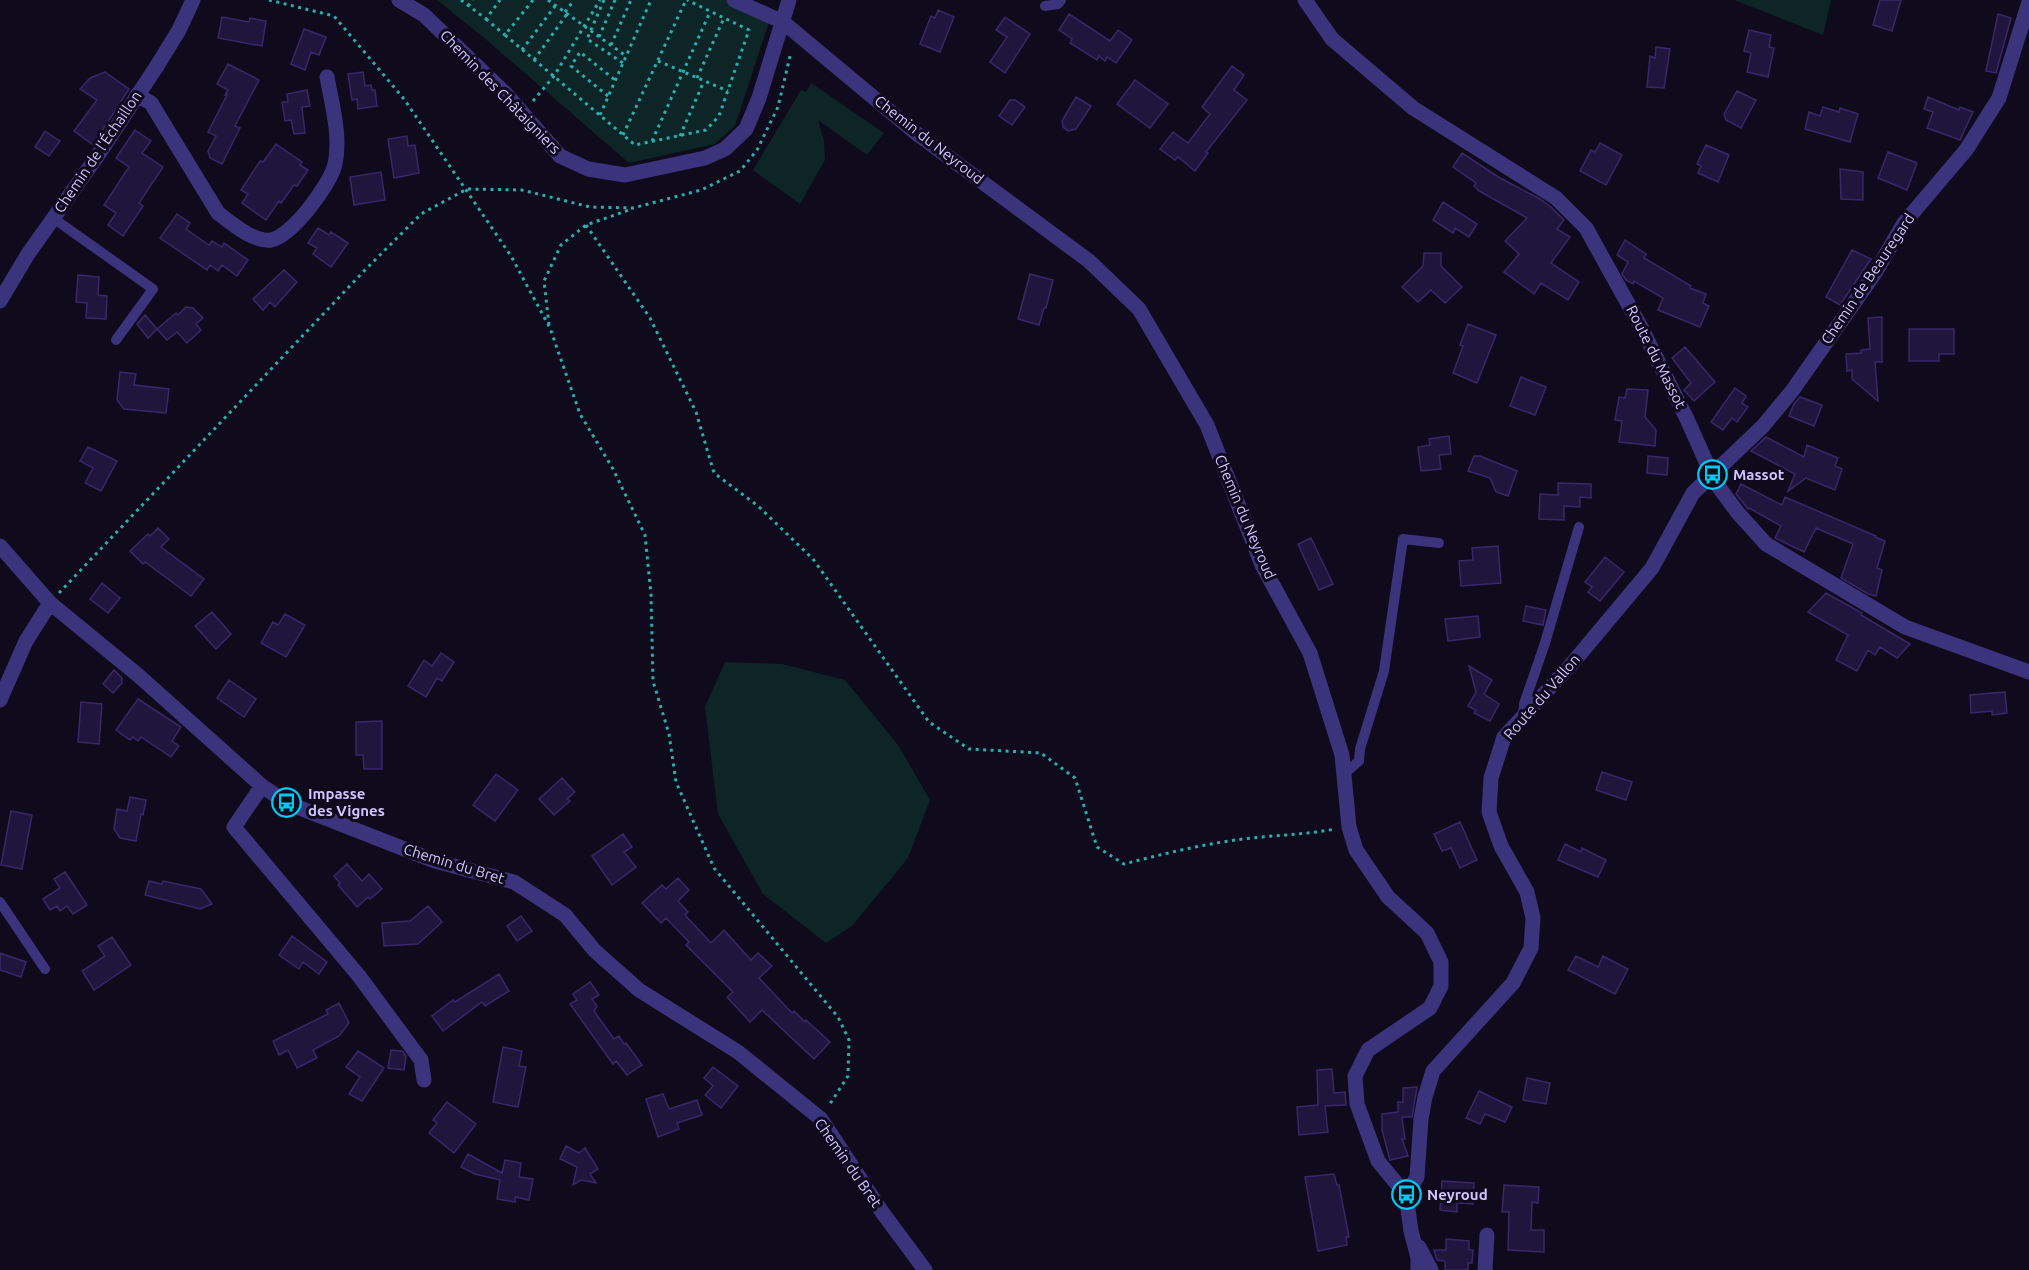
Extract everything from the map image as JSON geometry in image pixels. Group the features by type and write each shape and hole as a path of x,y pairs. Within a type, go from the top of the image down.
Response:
{"street":[{"name":"Chemin de l'Échaillon","path":"0,301 28,254 96,158 179,30 193,0"},
{"name":"Chemin des Châtaigniers","path":"399,0 424,15 505,93 560,156 588,169 625,175 705,158 725,149 746,129 759,98 789,0"},
{"name":"Chemin du Neyroud","path":"734,0 783,22 916,133 1089,261 1139,309 1207,426 1262,565 1310,653 1342,755 1348,827 1356,850 1388,897 1427,933 1441,962 1441,986 1430,1008 1368,1050 1355,1076 1357,1104 1378,1161 1406,1195"},
{"name":"Route du Massot","path":"1305,0 1332,39 1413,108 1556,198 1586,228 1688,419 1712,475 1738,513 1766,544 1905,627 2029,672"},
{"name":"Chemin de Beauregard","path":"1712,475 1763,426 1792,391 1875,273 1904,223 1966,150 1999,98 2029,2"},
{"path":"137,95 151,103 218,213 258,238 272,240 288,230 330,180 335,164 337,130 327,77"},
{"name":"Route du Vallon","path":"1406,1195 1417,1177 1421,1119 1433,1071 1513,983 1531,948 1533,918 1527,892 1501,846 1489,812 1491,778 1504,737 1569,666 1652,568 1693,493 1712,475"},
{"name":"Chemin du Bret","path":"0,546 50,603 139,676 262,786 287,804 435,861 514,882 564,915 595,951 639,990 738,1052 821,1119 882,1212 925,1270"},
{"path":"0,700 26,641 50,603"},
{"path":"262,786 234,827 359,976 421,1060 424,1080"},
{"path":"1406,1195 1411,1231 1418,1258 1418,1270"},
{"path":"1411,1231 1431,1270"},
{"path":"1485,1270 1487,1235"}],"lane":[{"path":"1045,6 1058,4 1061,0"},
{"path":"53,218 153,289 116,340"},
{"path":"1523,716 1524,704 1545,643 1579,527"},
{"path":"1344,774 1359,761 1360,749 1384,670 1403,539 1439,543"},
{"path":"0,902 45,969"}],"path":[{"path":"269,0 334,16 404,99 467,189 511,256 550,328 580,414 613,469 645,535 651,594 653,681 669,734 676,782 714,868 838,1017 849,1040 848,1076 821,1119"},
{"path":"460,0 486,19 522,50 554,76 623,135 635,145 706,130 719,116 749,30 686,0 623,135"},
{"path":"468,6 473,0"},
{"path":"486,19 501,0"},
{"path":"505,35 533,0"},
{"path":"548,0 626,56"},
{"path":"534,60 574,0"},
{"path":"523,113 554,76 602,0"},
{"path":"602,0 586,39 623,63"},
{"path":"599,37 615,0"},
{"path":"610,45 631,0"},
{"path":"600,115 651,0"},
{"path":"522,50 554,3"},
{"path":"652,141 710,11"},
{"path":"697,78 724,18"},
{"path":"550,328 544,281 561,244 586,225 633,208 701,190 740,171 757,150 778,107 795,33"},
{"path":"608,96 571,66 580,52 615,80"},
{"path":"658,61 728,91"},
{"path":"680,136 704,81"},
{"path":"50,603 421,214 467,189 522,190 590,207 633,208"},
{"path":"586,225 650,318 696,412 714,473 758,506 813,559 929,722 969,749 1041,753 1075,778 1097,847 1124,864 1243,839 1307,835 1348,827"}],"green space":[{"path":"437,0 725,0 769,22 735,126 715,144 629,163"},
{"path":"1734,0 1831,0 1823,35"},
{"path":"811,83 884,133 867,155 818,120 824,141 825,160 800,204 753,170 801,90 806,92"},
{"path":"725,662 782,664 845,680 898,745 930,800 908,858 852,926 826,943 763,894 718,814 705,707"}],"building":[{"path":"1880,0 1901,0 1892,31 1873,25"},
{"path":"938,10 954,17 940,52 920,44 931,16 935,18"},
{"path":"1069,14 1110,41 1118,30 1132,40 1116,63 1107,57 1105,61 1099,56 1097,60 1070,43 1072,39 1059,30"},
{"path":"1998,14 2011,18 1996,73 1986,71"},
{"path":"222,17 249,22 250,18 266,21 262,46 218,38"},
{"path":"1005,17 1030,34 1005,73 990,62 1007,37 996,30"},
{"path":"304,29 326,37 319,55 311,52 305,70 291,64"},
{"path":"1749,30 1771,35 1769,47 1774,48 1768,77 1747,72 1751,53 1744,51"},
{"path":"1656,47 1670,49 1664,88 1647,87 1650,56 1655,58"},
{"path":"228,64 259,80 235,126 240,128 222,164 210,158 208,151 216,136 208,132 227,95 225,95 228,90 217,84"},
{"path":"1232,66 1244,75 1234,90 1247,100 1206,152 1208,153 1195,171 1178,157 1175,160 1160,149 1173,132 1188,143 1210,114 1202,107"},
{"path":"105,72 129,89 93,145 74,131 97,100 80,89 90,78"},
{"path":"363,72 365,86 371,85 372,90 375,90 377,106 358,109 357,99 352,100 348,74"},
{"path":"1135,80 1168,104 1150,128 1117,104"},
{"path":"307,90 310,106 302,107 305,133 294,134 291,120 285,121 282,102 288,102 287,94"},
{"path":"1737,91 1756,100 1741,128 1726,120 1724,114"},
{"path":"1076,97 1091,106 1076,129 1068,131 1063,127 1062,121"},
{"path":"1928,97 1959,110 1960,107 1973,112 1960,140 1927,128 1933,112 1924,109"},
{"path":"1010,100 1015,100 1025,107 1012,125 999,116"},
{"path":"1823,107 1839,112 1840,108 1858,114 1850,142 1805,129 1809,112 1820,116"},
{"path":"135,130 151,141 142,153 163,167 139,203 143,206 123,236 108,225 116,213 104,205 129,167 116,158"},
{"path":"45,131 60,141 49,156 35,147"},
{"path":"407,136 408,146 415,145 419,173 394,178 388,139"},
{"path":"1600,143 1622,155 1606,185 1580,171 1591,150 1595,152"},
{"path":"276,144 302,162 300,165 308,170 297,186 294,185 281,203 279,201 266,220 242,203 248,194 241,190 260,161 263,162"},
{"path":"1706,145 1729,155 1718,182 1698,173 1701,166 1697,164"},
{"path":"1888,152 1917,163 1907,190 1878,178"},
{"path":"1462,153 1500,178 1540,199 1564,220 1557,229 1570,237 1551,263 1579,282 1568,300 1541,283 1534,294 1504,272 1519,254 1505,241 1527,218 1479,191 1474,186 1476,183 1453,167"},
{"path":"1840,169 1863,172 1863,200 1841,199"},
{"path":"381,172 385,200 354,205 350,177"},
{"path":"1443,202 1477,224 1469,237 1455,228 1453,233 1433,220"},
{"path":"177,214 190,223 186,229 209,245 212,241 222,247 224,243 248,260 237,276 222,265 218,271 210,265 207,270 160,238"},
{"path":"318,228 329,235 331,232 348,243 331,267 313,254 317,248 308,243"},
{"path":"1625,240 1646,254 1644,258 1691,286 1690,288 1706,294 1703,303 1709,306 1700,327 1658,310 1663,298 1634,281 1633,284 1626,280 1622,274 1628,262 1617,255"},
{"path":"1852,250 1871,259 1840,305 1826,297"},
{"path":"1424,253 1441,253 1441,266 1462,287 1445,303 1431,290 1418,302 1402,287 1423,266"},
{"path":"284,270 297,282 275,307 270,302 263,310 253,299"},
{"path":"1030,274 1053,280 1039,325 1018,319"},
{"path":"78,275 99,277 98,295 107,296 106,319 86,318 87,303 76,302"},
{"path":"186,307 193,308 203,318 196,324 201,330 187,343 177,332 167,340 157,329"},
{"path":"145,315 157,329 148,338 137,324"},
{"path":"1882,317 1882,362 1875,362 1878,401 1852,379 1852,370 1847,371 1846,354 1861,353 1861,350 1870,349 1868,318"},
{"path":"1468,324 1496,335 1477,383 1453,373"},
{"path":"1909,329 1954,329 1954,354 1939,354 1939,361 1909,361"},
{"path":"1685,347 1715,382 1694,401 1684,390 1691,383 1672,358"},
{"path":"120,372 136,374 134,385 169,389 166,413 124,409 117,400"},
{"path":"1521,377 1546,387 1535,415 1510,406"},
{"path":"1735,388 1746,396 1742,403 1748,407 1737,422 1732,418 1723,430 1711,422"},
{"path":"1627,389 1648,390 1645,417 1656,430 1655,446 1619,442 1622,421 1615,420 1619,397 1625,398"},
{"path":"1800,397 1822,405 1814,426 1789,416"},
{"path":"1449,436 1451,454 1439,455 1441,469 1421,471 1418,447 1430,445 1429,439"},
{"path":"1766,437 1804,457 1807,445 1838,458 1835,466 1842,469 1835,490 1806,478 1788,491 1795,474 1751,451"},
{"path":"88,447 117,461 101,491 85,483 93,468 80,461"},
{"path":"1474,456 1480,456 1517,471 1508,496 1496,492 1490,478 1468,471"},
{"path":"1648,456 1668,458 1667,475 1647,473"},
{"path":"1558,483 1591,484 1591,498 1580,497 1580,507 1564,506 1564,520 1539,519 1540,494 1558,495"},
{"path":"1741,484 1782,505 1785,497 1885,541 1877,568 1882,570 1876,596 1868,594 1841,578 1853,544 1816,528 1804,552 1775,538 1781,526 1748,509 1736,494"},
{"path":"158,528 169,539 161,547 204,579 191,596 145,562 143,564 130,551"},
{"path":"1311,538 1333,584 1319,590 1298,544"},
{"path":"1498,546 1501,583 1461,586 1459,561 1473,560 1472,548"},
{"path":"1605,557 1624,572 1600,601 1588,592 1592,587 1585,582"},
{"path":"102,583 120,598 108,613 90,599"},
{"path":"1826,593 1910,644 1897,658 1880,647 1875,655 1868,650 1857,671 1836,660 1848,635 1808,612"},
{"path":"1526,606 1546,610 1543,625 1523,621"},
{"path":"212,612 231,634 216,649 195,626"},
{"path":"285,614 305,625 286,657 261,643 273,622 278,625"},
{"path":"1478,616 1480,637 1448,641 1445,619"},
{"path":"441,653 454,662 442,681 437,678 426,697 408,686 424,660 432,666"},
{"path":"1469,666 1492,680 1484,694 1499,704 1490,721 1474,713 1476,710 1468,706 1476,692"},
{"path":"114,670 122,678 122,683 113,693 103,684"},
{"path":"229,680 256,699 244,717 217,698"},
{"path":"2005,692 2007,713 1992,715 1992,711 1971,713 1970,695"},
{"path":"138,699 181,727 172,741 179,746 171,757 141,737 138,741 133,737 130,740 116,730"},
{"path":"81,702 102,704 99,744 78,742"},
{"path":"382,721 382,769 364,769 363,755 356,755 356,722"},
{"path":"1602,772 1632,782 1626,800 1596,790"},
{"path":"496,774 518,790 495,821 473,805"},
{"path":"562,778 575,792 567,799 570,801 554,815 539,799"},
{"path":"130,797 146,800 136,841 120,838 114,829 117,809 127,811"},
{"path":"11,811 32,815 22,869 1,865"},
{"path":"1460,822 1477,860 1460,868 1451,848 1442,851 1434,834"},
{"path":"623,834 632,847 624,852 636,867 612,885 592,856"},
{"path":"1565,844 1581,852 1582,848 1606,860 1598,877 1558,860"},
{"path":"347,864 362,881 369,874 382,889 357,907 338,885 340,883 334,876"},
{"path":"65,872 87,905 73,914 67,906 60,911 57,906 50,910 43,899 60,888 54,879"},
{"path":"678,878 689,890 678,901 688,912 685,915 711,943 724,930 751,960 758,953 772,966 759,978 792,1013 794,1011 805,1022 806,1020 830,1042 814,1059 762,1010 750,1022 727,997 733,992 686,945 689,942 666,918 661,923 642,903 662,885 666,889"},
{"path":"149,881 162,884 163,881 201,889 212,904 200,909 145,895"},
{"path":"428,906 442,922 418,944 384,946 382,923 410,921"},
{"path":"521,916 532,931 517,941 507,926"},
{"path":"292,936 327,962 319,974 303,962 299,969 279,955"},
{"path":"112,937 131,965 94,990 82,971 105,956 98,946"},
{"path":"0,953 26,962 21,977 0,970"},
{"path":"1576,956 1598,967 1603,956 1628,969 1615,994 1568,970"},
{"path":"499,974 509,991 485,1006 482,1002 443,1031 432,1016 453,1000 455,1002"},
{"path":"590,982 599,995 592,999 597,1006 594,1011 614,1039 619,1036 642,1065 627,1075 616,1061 613,1064 570,1004 577,1000 573,994"},
{"path":"339,1003 349,1023 339,1036 313,1050 317,1058 297,1068 288,1050 279,1055 273,1041 328,1014 326,1010"},
{"path":"503,1047 522,1051 519,1066 526,1067 518,1107 493,1102"},
{"path":"391,1050 402,1051 406,1056 404,1070 388,1068"},
{"path":"358,1051 384,1068 362,1101 349,1094 360,1077 346,1067"},
{"path":"713,1067 738,1086 721,1108 705,1095 713,1086 704,1078"},
{"path":"1332,1069 1334,1093 1345,1092 1346,1105 1325,1106 1328,1132 1299,1135 1297,1107 1318,1105 1317,1070"},
{"path":"1527,1078 1550,1083 1546,1104 1523,1100"},
{"path":"1417,1087 1412,1117 1402,1117 1405,1139 1402,1139 1408,1156 1390,1160 1382,1130 1382,1114 1398,1112 1398,1102 1403,1102 1403,1088"},
{"path":"1479,1091 1512,1107 1505,1122 1485,1114 1480,1124 1466,1118"},
{"path":"663,1094 669,1109 697,1100 702,1115 677,1123 679,1129 658,1137 646,1099"},
{"path":"447,1102 476,1124 454,1153 429,1133 437,1123 433,1120"},
{"path":"566,1146 579,1153 585,1148 598,1169 590,1174 596,1183 581,1180 573,1185 577,1167 560,1159"},
{"path":"468,1154 502,1173 505,1160 521,1163 519,1177 533,1179 529,1200 515,1197 515,1202 497,1199 500,1180 475,1174 461,1167"},
{"path":"1334,1174 1337,1185 1339,1185 1349,1237 1346,1237 1347,1245 1318,1251 1305,1177"},
{"path":"1442,1181 1474,1183 1473,1204 1457,1203 1457,1212 1440,1210"},
{"path":"1504,1185 1539,1187 1538,1203 1532,1202 1531,1230 1544,1230 1544,1252 1508,1250 1509,1212 1502,1212"},
{"path":"1446,1239 1469,1241 1469,1250 1473,1250 1472,1263 1468,1263 1468,1270 1445,1270 1445,1261 1437,1260 1434,1250 1446,1250"}],"place":[{"name":"Massot","path":"1712,475"},
{"name":"Impasse des Vignes","path":"287,803"},
{"name":"Neyroud","path":"1406,1195"}]}
